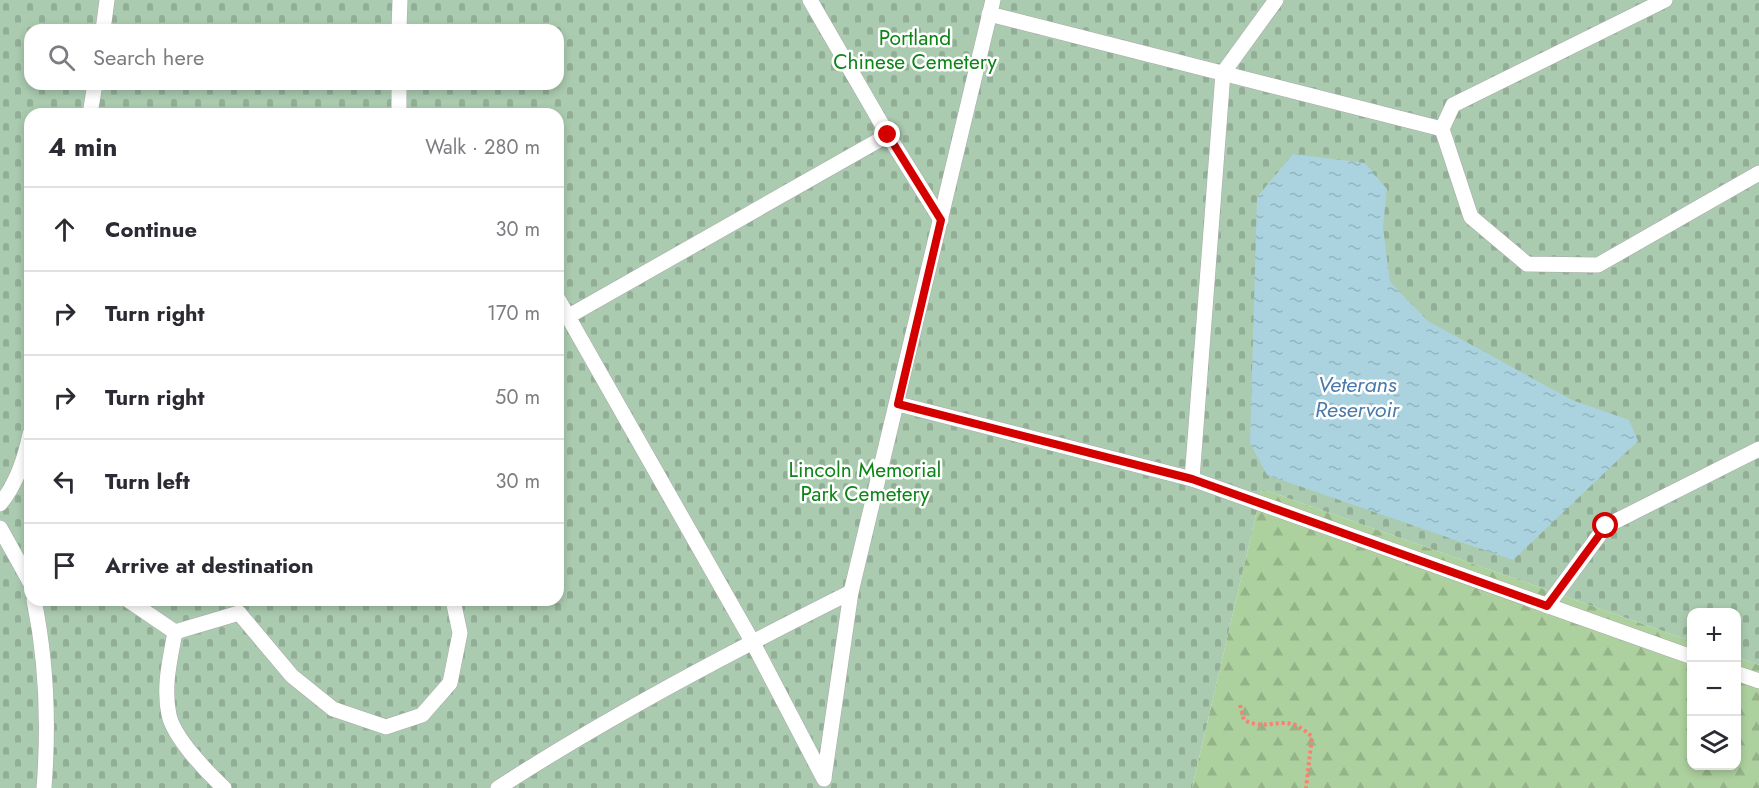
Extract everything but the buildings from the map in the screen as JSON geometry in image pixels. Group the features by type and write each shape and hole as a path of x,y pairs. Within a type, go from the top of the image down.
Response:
{"lane":[{"path":"103,24 107,0"},
{"path":"399,24 400,0"},
{"path":"810,0 888,135 941,220"},
{"path":"1192,479 1223,73 1276,0"},
{"path":"1665,0 1453,105 1442,129 1471,217 1527,264 1598,265 1759,173"},
{"path":"824,783 851,592 898,404 991,7 1223,73 1442,129"},
{"path":"91,108 94,90"},
{"path":"399,90 399,108"},
{"path":"569,316 888,135"},
{"path":"564,308 752,641 824,783"},
{"path":"898,404 1192,479 1687,655"},
{"path":"1547,606 1606,526 1759,449"},
{"path":"0,504 8,495 24,457"},
{"path":"0,528 24,571"},
{"path":"498,788 550,754 752,641 851,592"},
{"path":"35,606 44,647 49,726 44,788"},
{"path":"137,606 175,632"},
{"path":"175,632 240,606 292,676 333,709 386,727 422,714 450,683 460,633 454,606"},
{"path":"175,632 167,675 169,717 197,763 224,788"},
{"path":"1741,674 1759,681"}],"path":[{"path":"1240,705 1244,720 1256,726 1281,722 1300,725 1312,737 1306,788"}],"green space":[{"name":"Lincoln Memorial Park Cemetery","path":"0,0 1759,0 1759,665 1741,658 1741,608 1687,608 1687,640 1262,489 1192,788 0,788"},
{"path":"1262,489 1687,640 1687,770 1741,770 1741,658 1759,665 1759,788 1192,788"}],"water":[{"name":"Veterans Reservoir","path":"1293,154 1365,163 1387,189 1383,227 1390,282 1428,321 1572,400 1629,420 1638,441 1513,560 1267,475 1250,443 1257,197"}],"route":[{"path":"888,135 941,220 898,404 1192,479 1547,606 1606,526"}],"park label":[{"name":"Portland Chinese Cemetery","path":"915,50"}]}
